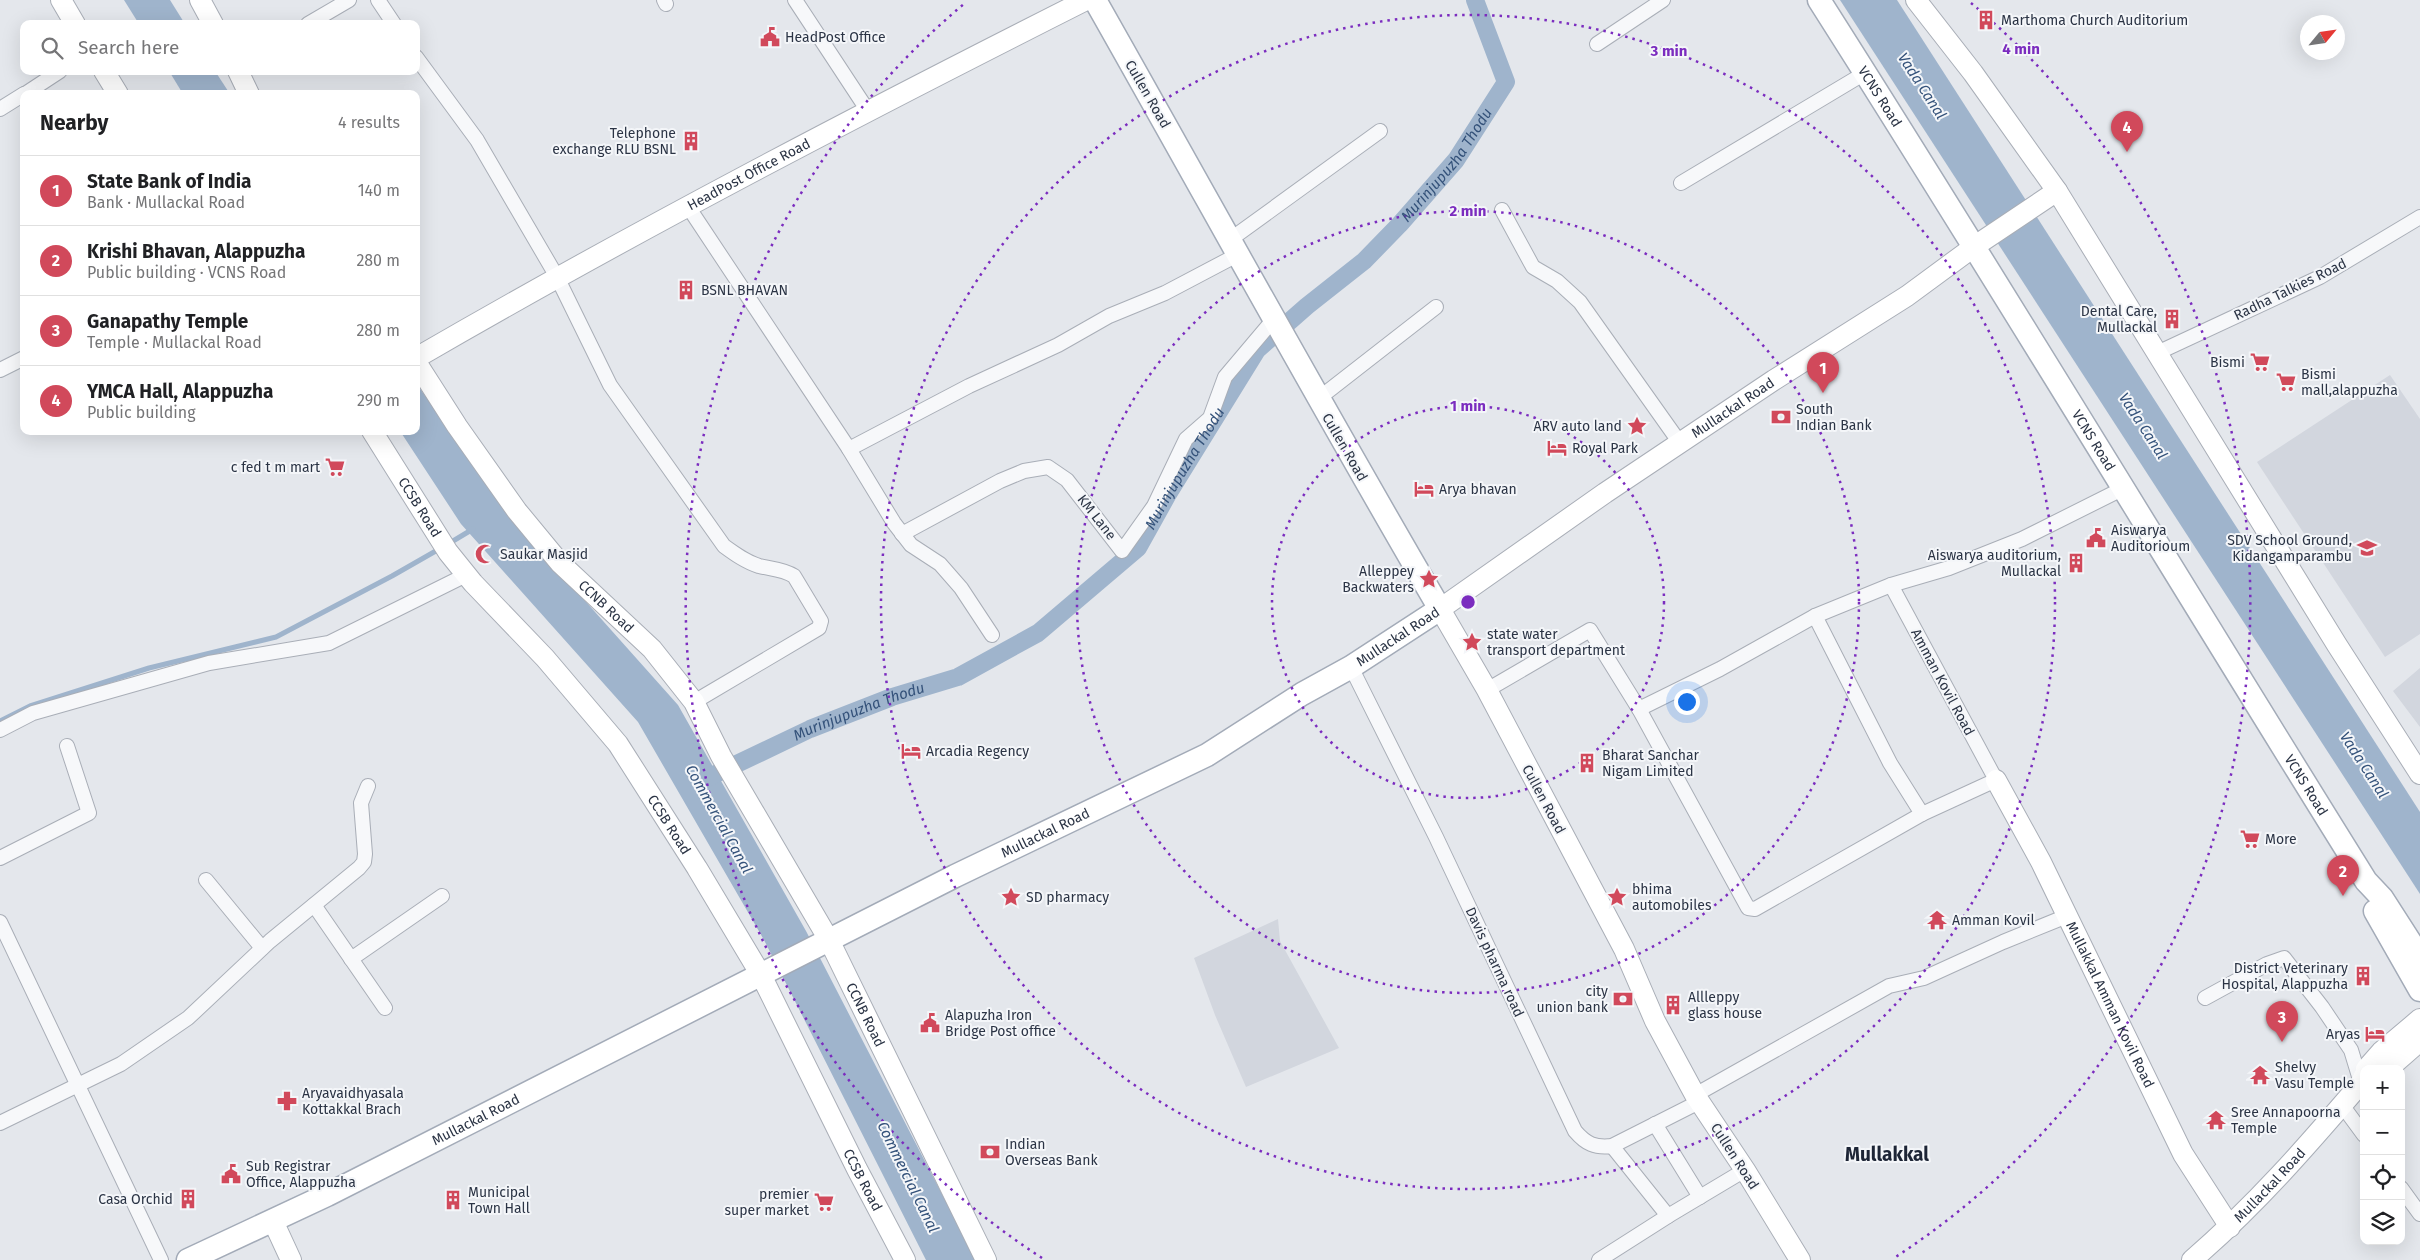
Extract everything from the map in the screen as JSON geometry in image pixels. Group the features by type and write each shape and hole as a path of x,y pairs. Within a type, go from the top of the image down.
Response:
{"main road":[{"path":"61,0 73,20"},
{"path":"200,0 211,20"},
{"name":"HeadPost Office Road","path":"420,358 557,277 689,208 868,110 1086,0"},
{"name":"Cullen Road","path":"1095,0 1235,247 1318,399 1487,690 1624,949 1655,1021 1697,1098 1745,1170 1800,1260"},
{"name":"VCNS Road","path":"1819,0 1865,73 1979,244 2122,489 2366,881 2382,898 2420,957"},
{"path":"1916,0 1973,73 2157,353 2337,645 2420,774"},
{"path":"106,75 116,90"},
{"path":"240,75 247,90"},
{"name":"Mullackal Road","path":"188,1260 273,1221 765,974 826,941 1207,755 1302,694 1351,667 1440,609 1605,493 1907,296 2052,194"},
{"name":"CCNB Road","path":"420,367 456,426 523,519 560,563 652,649 694,702 721,756 826,941 986,1260"},
{"name":"CCSB Road","path":"375,435 444,546 466,575 545,658 618,744 765,974 857,1169 905,1260"},
{"name":"Mullakkal Amman Kovil Road","path":"1996,780 2041,862 2182,1154 2230,1227"},
{"name":"VCNS Road","path":"2366,881 2371,902 2420,990"},
{"name":"Mullackal Road","path":"2372,1065 2381,1052 2420,1020"},
{"path":"2393,1065 2420,1041"},
{"name":"Mullackal Road","path":"2192,1260 2230,1227 2287,1170 2360,1083"},
{"path":"273,1221 291,1260"}],"street":[{"path":"315,20 349,0"},
{"path":"378,0 391,20"},
{"path":"795,0 868,110"},
{"path":"1598,44 1663,0"},
{"path":"420,62 477,140 557,277 610,385 724,546 740,558 758,566 787,572 794,576 821,621 819,628 694,702"},
{"path":"1681,183 1865,73"},
{"path":"30,90 54,75"},
{"path":"0,110 20,97"},
{"path":"849,448 969,386 1058,345 1109,316 1164,293 1235,247 1380,131"},
{"path":"689,208 849,448 902,534 911,545 940,564 961,588 992,634"},
{"path":"1502,210 1533,267 1557,281 1580,302 1680,443"},
{"name":"Radha Talkies Road","path":"2157,353 2320,277 2420,217"},
{"path":"1318,399 1436,307"},
{"name":"KM Lane","path":"902,534 1000,481 1024,471 1048,467 1068,480 1122,551 1154,506 1186,439 1210,418 1225,377 1274,319"},
{"path":"0,370 20,360"},
{"path":"1639,709 1720,669 1816,616 1891,585 1949,568 2022,539 2122,489"},
{"path":"0,730 33,713 209,663 329,643 466,575"},
{"name":"Amman Kovil Road","path":"1891,585 1996,780"},
{"path":"1816,616 1890,763 1922,814"},
{"path":"1487,690 1590,630 1639,709 1721,860 1751,910 1922,814 1996,780"},
{"name":"Davis pharma road","path":"1351,667 1436,837 1574,1131 1585,1142 1599,1147 1612,1146"},
{"path":"0,858 89,813 67,746"},
{"path":"0,1124 121,1064 188,1018 262,948 360,868 364,862 361,803 368,786"},
{"path":"206,880 262,948"},
{"path":"351,959 442,896"},
{"path":"314,905 385,1008"},
{"path":"1668,1216 1612,1146 1654,1124 1889,986 1924,978 2003,942 2067,916"},
{"path":"0,922 79,1084 161,1260"},
{"path":"2205,998 2267,964 2284,958 2322,1007 2350,1050 2360,1070"},
{"path":"2342,1105 2360,1130"},
{"path":"1654,1124 1700,1197"},
{"path":"1599,1260 1745,1170"},
{"path":"2405,1193 2420,1214"}],"shaded area":[{"name":"SDV School Ground, Kidangamparambu","path":"2390,375 2420,419 2420,634 2385,657 2257,462"},
{"path":"2420,668 2420,727 2393,691"},
{"path":"1278,919 1280,941 1339,1048 1246,1087 1215,1015 1194,958"}],"water":[{"path":"124,0 170,0 182,20 136,20"},
{"name":"Vada Canal","path":"1840,0 1897,0 2420,812 2420,894"},
{"path":"171,75 218,75 227,90 181,90"},
{"name":"Commercial Canal","path":"420,389 513,520 678,705 806,931 976,1260 926,1260 764,940 638,722 461,524 403,435 420,435"}],"waterway":[{"name":"Murinjupuzha Thodu","path":"699,782 810,729 892,697 958,677 1038,633 1138,548 1168,494 1257,350 1307,306 1364,261 1400,224 1456,160 1506,82 1475,0"},
{"path":"448,544 473,529"},
{"path":"0,721 30,706 149,668 276,637 441,548"}],"place":[{"name":"Marthoma Church Auditorium","path":"1986,20"},
{"name":"HeadPost Office","path":"770,37"},
{"name":"Telephone exchange RLU BSNL","path":"691,141"},
{"name":"YMCA Hall, Alappuzha","path":"2127,152"},
{"name":"BSNL BHAVAN","path":"686,290"},
{"name":"Dental Care, Mullackal","path":"2172,319"},
{"name":"Bismi","path":"2260,362"},
{"name":"Bismi mall,alappuzha","path":"2286,382"},
{"name":"State Bank of India","path":"1823,393"},
{"name":"South Indian Bank","path":"1781,417"},
{"name":"ARV auto land","path":"1637,426"},
{"name":"Royal Park","path":"1557,448"},
{"name":"c fed t m mart","path":"335,467"},
{"name":"Arya bhavan","path":"1424,489"},
{"name":"Aiswarya Auditorioum","path":"2096,538"},
{"name":"SDV School Ground, Kidangamparambu","path":"2367,548"},
{"name":"Saukar Masjid","path":"485,554"},
{"name":"Aiswarya auditorium, Mullackal","path":"2076,563"},
{"name":"Alleppey Backwaters","path":"1429,579"},
{"name":"state water transport department","path":"1472,642"},
{"name":"Arcadia Regency","path":"911,751"},
{"name":"Bharat Sanchar Nigam Limited","path":"1587,763"},
{"name":"More","path":"2250,839"},
{"name":"Krishi Bhavan, Alappuzha","path":"2343,896"},
{"name":"SD pharmacy","path":"1011,897"},
{"name":"bhima automobiles","path":"1617,897"},
{"name":"Amman Kovil","path":"1937,920"},
{"name":"District Veterinary Hospital, Alappuzha","path":"2363,976"},
{"name":"city union bank","path":"1623,999"},
{"name":"Allleppy glass house","path":"1673,1005"},
{"name":"Alapuzha Iron Bridge Post office","path":"930,1023"},
{"name":"Aryas","path":"2375,1034"},
{"name":"Ganapathy Temple","path":"2282,1042"},
{"name":"Shelvy Vasu Temple","path":"2260,1075"},
{"name":"Aryavaidhyasala Kottakkal Brach","path":"287,1101"},
{"name":"Sree Annapoorna Temple","path":"2216,1120"},
{"name":"Indian Overseas Bank","path":"990,1152"},
{"name":"Sub Registrar Office, Alappuzha","path":"231,1174"},
{"name":"Casa Orchid","path":"188,1199"},
{"name":"Municipal Town Hall","path":"453,1200"},
{"name":"premier super market","path":"824,1202"}],"district":[{"name":"Mullakkal","path":"1887,1154"}]}
